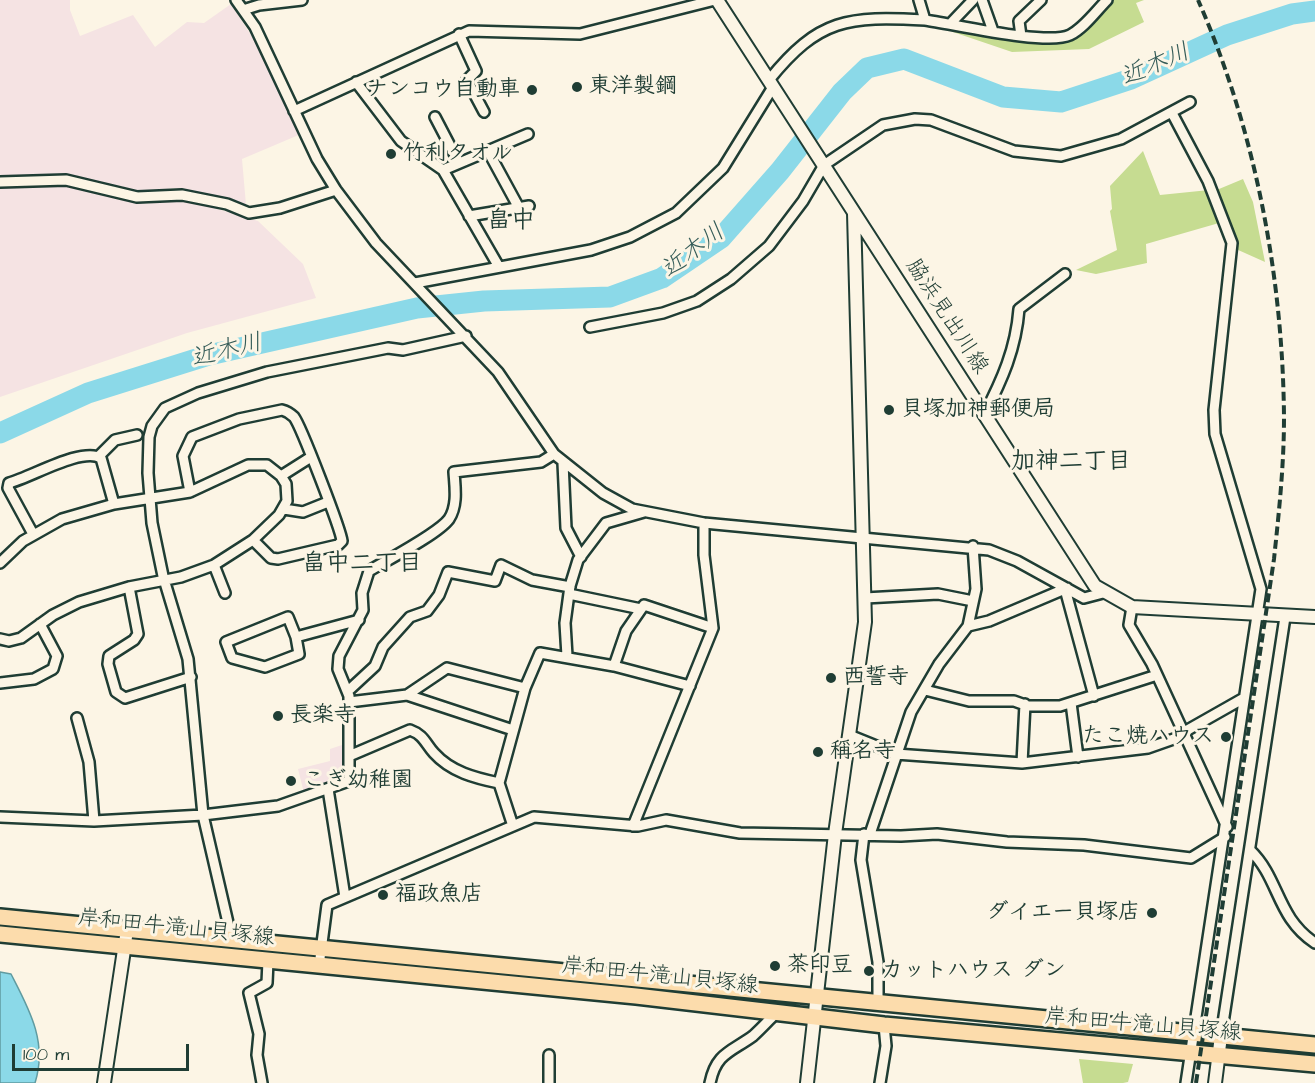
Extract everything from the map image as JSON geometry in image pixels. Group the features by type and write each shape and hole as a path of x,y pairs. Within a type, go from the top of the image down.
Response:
{"main road":[{"name":"岸和田牛滝山貝塚線","path":"0,917 1315,1045"},
{"name":"岸和田牛滝山貝塚線","path":"0,934 636,996 884,1025 1315,1064"}],"street":[{"path":"237,0 266,48 317,159 336,190 376,243 498,372 554,454 610,498 644,512 704,523 865,539 973,546 1017,561 1084,598 1103,593"},
{"path":"243,10 259,5 302,0"},
{"path":"294,111 459,34 488,30 580,34 716,0"},
{"name":"脇浜見出川線","path":"716,0 1087,576 1103,593 1132,607 1315,617"},
{"path":"919,0 925,20"},
{"path":"951,23 973,0"},
{"path":"982,0 993,31"},
{"path":"1021,36 1019,21 1041,0"},
{"path":"417,285 591,250 630,237 676,213 723,168 773,86 802,44 829,28 869,17 951,23 1042,38 1070,35 1107,0"},
{"path":"458,85 476,71 459,34"},
{"path":"467,80 484,112"},
{"path":"356,82 401,141 443,170 499,267"},
{"path":"590,327 663,314 697,301 731,279 769,246 803,201 824,165 883,125 899,121 931,120 1014,151 1061,156 1121,139 1190,102"},
{"path":"1172,113 1208,181 1232,243 1214,410 1215,434 1261,589 1226,832 1192,1033 1186,1083"},
{"path":"435,117 459,163"},
{"path":"443,170 528,134"},
{"path":"469,216 524,207 488,151"},
{"path":"0,182 66,180 137,197 182,195 227,204 249,213 280,208 336,190"},
{"path":"807,1083 835,834 865,622 865,539 854,212"},
{"path":"984,415 1010,363 1016,337 1018,309 1065,274"},
{"path":"232,940 203,815 191,677 164,581 150,498 149,437 158,417 174,402 267,372 388,348 403,350 464,334"},
{"path":"190,492 183,456 192,437 239,419 282,410 287,412 294,418 342,537 338,545 278,559 271,558 253,540"},
{"path":"33,534 8,488 9,483 67,460 84,456 99,456 115,440 137,435"},
{"path":"0,817 94,821 203,815 266,808 349,781 349,702 348,691 338,669 339,656 363,610 364,580 369,571 437,529 449,518 455,494 454,472 531,464 554,454"},
{"path":"99,456 103,461 114,504"},
{"path":"281,476 311,457"},
{"path":"563,463 566,528 581,557"},
{"path":"0,562 33,534 62,519 114,504 190,492 257,464 267,465 281,476 288,493 284,509 253,540 214,565 164,581 129,587 79,602 40,624 21,638 9,641 0,639"},
{"path":"284,509 303,512 328,502"},
{"path":"567,656 565,622 569,590 581,557 606,523 644,512"},
{"path":"633,825 713,628 704,555 704,523"},
{"path":"878,1002 878,962 861,860 867,834 911,712 939,664 968,626 976,589 973,546"},
{"path":"214,565 225,593"},
{"path":"348,691 375,666 383,647 410,617 427,610 439,595 448,572 495,581 501,565 532,580 641,609"},
{"path":"129,587 138,634 134,640 109,656 108,664 116,692 125,698 191,677"},
{"path":"968,626 989,621 1066,589"},
{"path":"1066,589 1094,696"},
{"path":"865,598 938,594 973,601"},
{"path":"614,666 626,631 644,605 713,628"},
{"path":"1132,607 1129,625 1157,675 1226,832"},
{"path":"288,617 296,637 299,654 265,668 232,658 226,642 288,617"},
{"path":"1215,1083 1285,617"},
{"path":"296,637 359,620"},
{"path":"0,683 34,679 53,669 57,656 40,624"},
{"path":"513,826 499,783 525,687 540,653 614,666 690,686"},
{"path":"407,695 447,668 525,687"},
{"path":"925,690 969,701 1014,701 1024,704 1060,706 1157,675"},
{"path":"349,702 407,695 513,730"},
{"path":"849,735 896,754 1022,763 1148,748 1184,734 1244,698"},
{"path":"1071,703 1078,757"},
{"path":"1022,763 1024,704"},
{"path":"77,718 89,762 94,821"},
{"path":"349,756 410,730 419,733 433,753 450,766 468,776 499,783"},
{"path":"328,789 345,897"},
{"path":"319,966 327,905 534,817 633,825 666,820 740,833 901,836 937,834 1007,842 1084,845 1191,858 1226,832"},
{"path":"1250,850 1270,879 1293,925 1315,943"},
{"path":"104,1083 127,930"},
{"path":"262,1083 257,1055 259,1034 249,993 267,982 268,961"},
{"path":"710,1083 716,1063 723,1054 755,1034 777,1012"},
{"path":"880,1083 886,1046 884,1025"},
{"path":"549,1055 549,1083"}],"shaded area":[{"path":"0,0 70,0 70,10 80,36 133,15 155,47 187,22 204,23 231,4 263,54 301,134 242,159 246,205 174,188 143,193 0,178"},
{"path":"61,185 147,204 174,199 258,221 303,264 316,298 187,333 0,397 0,186"},
{"path":"345,744 345,779 304,793 298,769 330,761 330,749"}],"green space":[{"path":"1112,0 1144,0 1136,3 1144,22 1089,49 1012,52 953,32 951,25 1061,40 1088,24"},
{"path":"1143,151 1160,195 1219,189 1243,179 1253,202 1265,262 1227,245 1219,223 1146,244 1147,263 1096,274 1076,270 1117,250 1110,211 1112,209 1110,186"},
{"path":"1079,1059 1133,1064 1128,1082 1083,1083"}],"water":[{"path":"0,972 11,974 35,1026 39,1054 35,1083 0,1083"}],"waterway":[{"name":"近木川","path":"0,433 88,393 209,355 417,308 484,301 610,297 662,278 721,238 780,171 842,92 867,68 904,59 1003,97 1061,102 1131,79 1227,35 1292,14 1315,11"}],"railway":[{"path":"1196,1083 1274,559 1284,418 1278,311 1262,204 1235,100 1198,0"}],"place":[{"name":"東洋製鋼","path":"577,87"},
{"name":"ナンコウ自動車","path":"532,90"},
{"name":"竹利タオル","path":"391,154"},
{"name":"貝塚加神郵便局","path":"889,410"},
{"name":"西誓寺","path":"831,678"},
{"name":"長楽寺","path":"278,716"},
{"name":"たこ焼ハウス","path":"1226,737"},
{"name":"稱名寺","path":"818,752"},
{"name":"こぎ幼稚園","path":"291,781"},
{"name":"福政魚店","path":"383,895"},
{"name":"ダイエー貝塚店","path":"1152,913"},
{"name":"茶印豆","path":"775,966"},
{"name":"カットハウス ダン","path":"869,971"}],"district":[{"name":"畠中","path":"511,222"},
{"name":"加神二丁目","path":"1071,463"},
{"name":"畠中二丁目","path":"362,565"}]}
